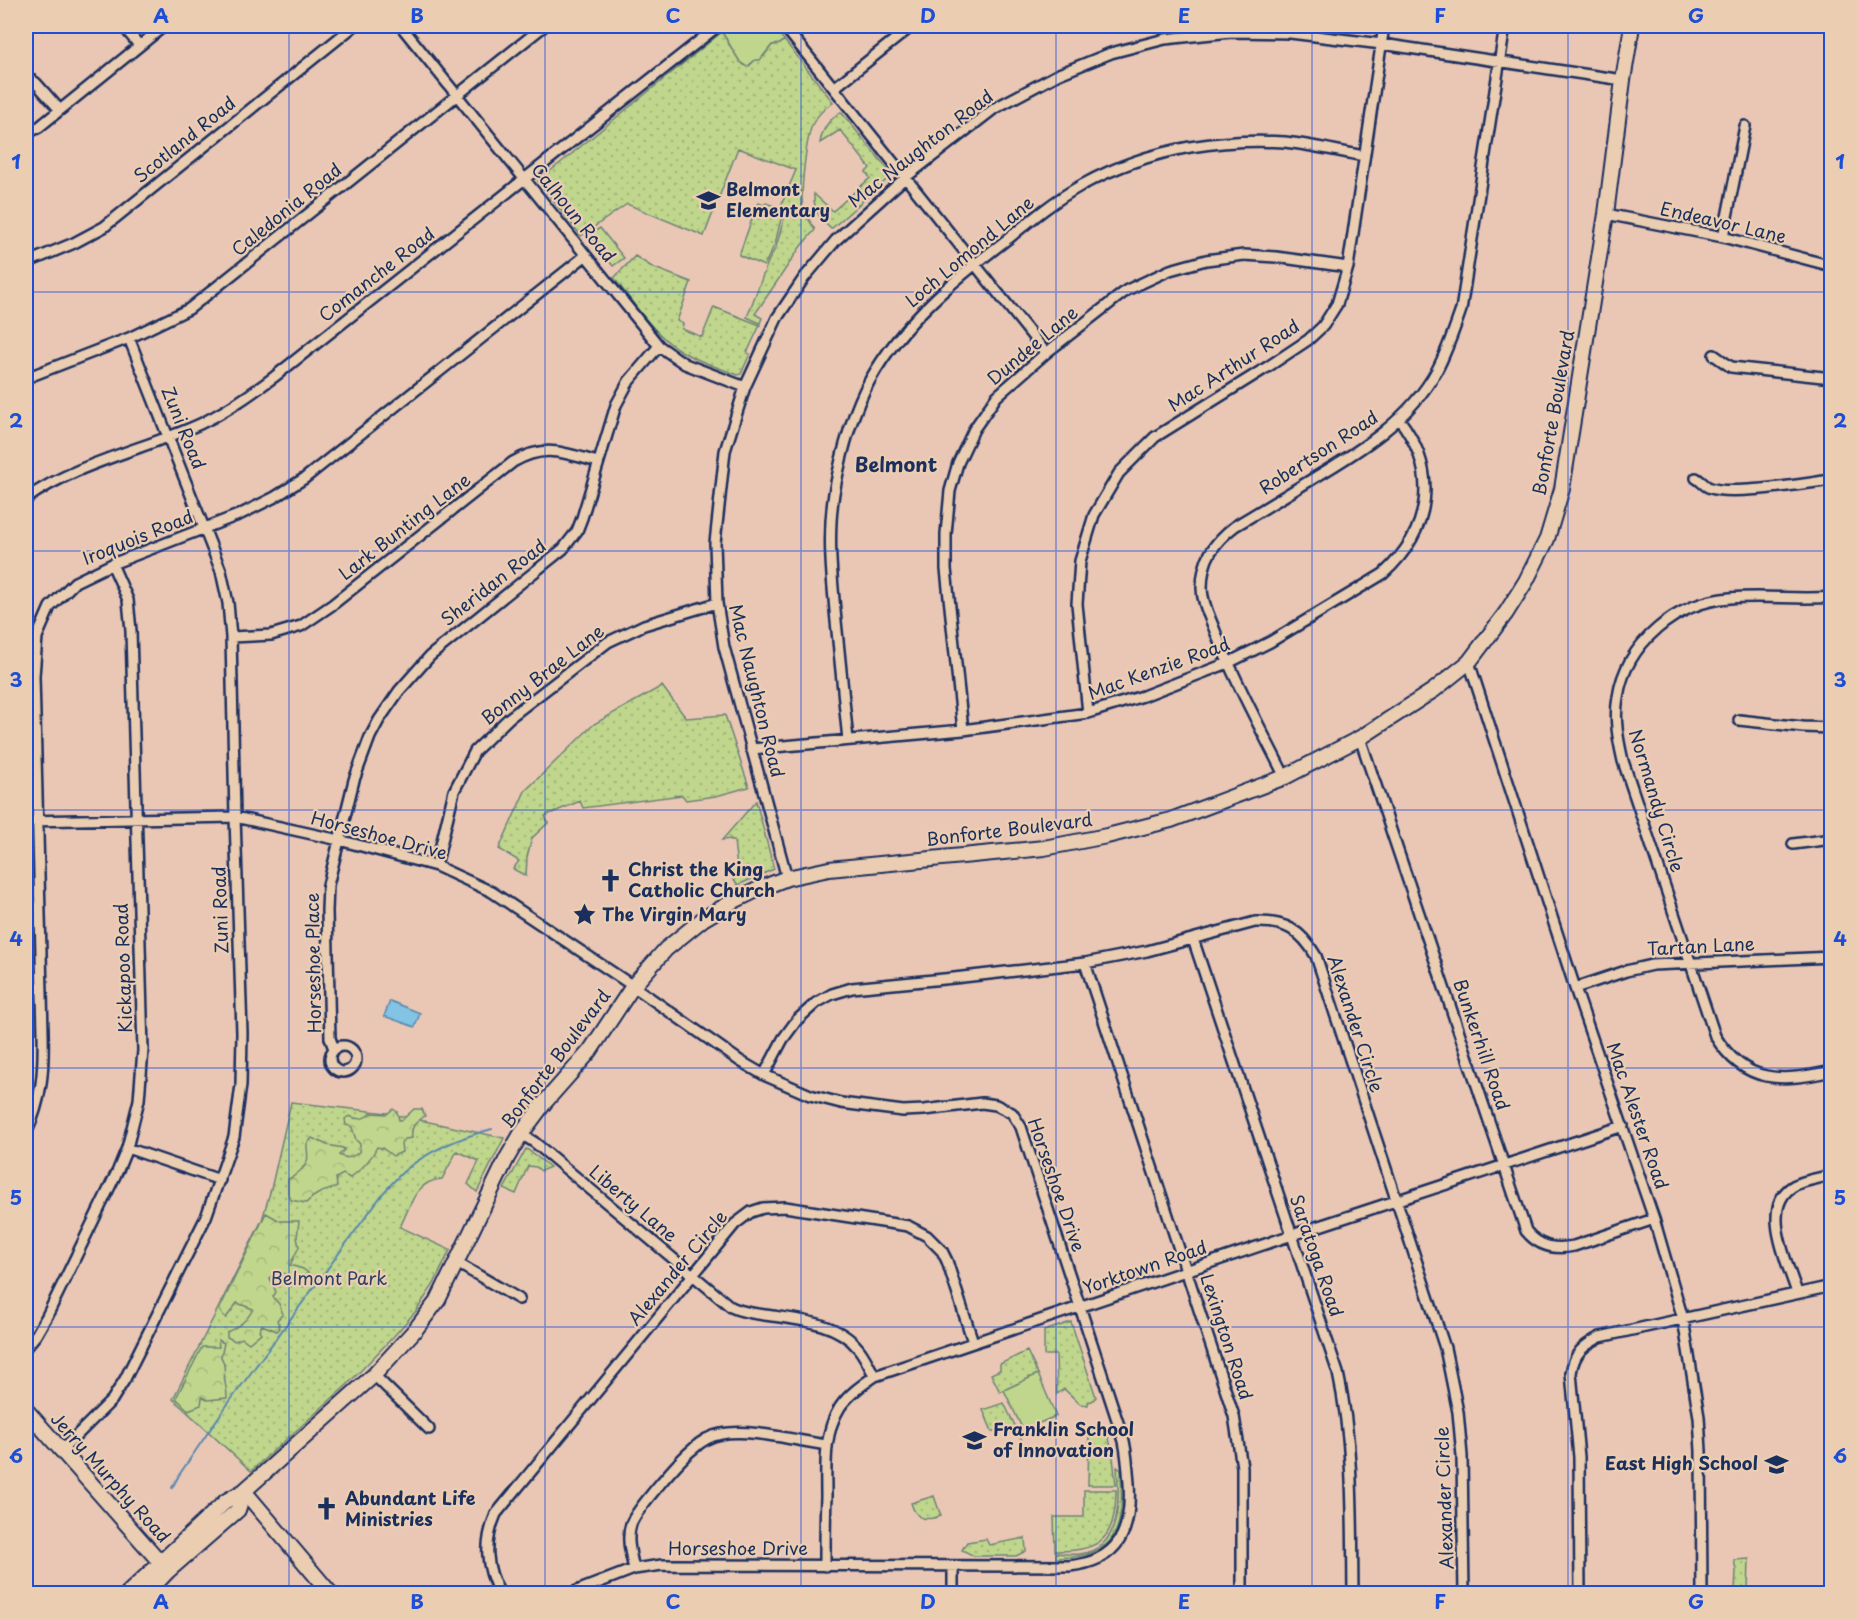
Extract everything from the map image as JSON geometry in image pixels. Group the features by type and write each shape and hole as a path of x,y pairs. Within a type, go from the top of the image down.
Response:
{"main road":[{"name":"Bonforte Boulevard","path":"146,1593 164,1567 226,1501 244,1491 374,1375 415,1330 438,1300 520,1134 590,1051 633,986 666,949 703,920 732,902 787,878 829,869 1044,848 1107,836 1171,820 1285,777 1360,738 1434,690 1468,662 1506,613 1526,582 1547,539 1562,489 1606,214 1632,26"},
{"name":"Jerry Murphy Road","path":"26,1410 164,1567"},
{"path":"244,1491 331,1593"},
{"name":"Bonforte Boulevard","path":"127,1593 164,1567"}],"street":[{"path":"123,26 139,45"},
{"path":"26,134 39,127 164,26"},
{"name":"Scotland Road","path":"26,263 74,243 104,226 354,26"},
{"name":"Calhoun Road","path":"401,26 659,346 686,364 745,387"},
{"name":"Caledonia Road","path":"26,378 129,338 189,309 544,26"},
{"name":"Comanche Road","path":"26,499 66,476 168,436 225,411 246,398 718,26"},
{"path":"784,26 1046,353"},
{"path":"834,88 912,26"},
{"name":"Mac Arthur Road","path":"1088,713 1077,604 1080,561 1094,516 1119,473 1155,437 1308,340 1323,326 1337,304 1348,267 1384,26"},
{"name":"Robertson Road","path":"1285,777 1228,663 1203,599 1203,576 1211,549 1221,537 1377,438 1414,402 1437,370 1451,340 1461,310 1505,26"},
{"name":"Mac Naughton Road","path":"787,878 724,647 717,603 715,543 726,450 745,387 777,318 804,278 836,240 906,177 995,108 1059,74 1111,53 1165,39 1231,32 1290,33 1382,44 1623,80"},
{"path":"26,76 36,83 60,110"},
{"path":"1723,237 1745,126"},
{"name":"Loch Lomond Lane","path":"848,740 832,577 830,539 834,494 841,458 853,420 869,381 894,341 925,308 974,265 1058,199 1084,184 1133,162 1189,147 1242,142 1285,142 1364,156"},
{"name":"Endeavor Lane","path":"1606,214 1723,237 1832,266"},
{"name":"Dundee Lane","path":"963,730 946,569 950,491 958,463 974,429 997,396 1046,353 1128,290 1170,270 1206,260 1244,255 1348,267"},
{"name":"Iroquois Road","path":"26,1134 40,1093 44,1060 34,675 37,637 50,607 75,582 112,564 205,529 275,497 304,478 585,256"},
{"name":"Zuni Road","path":"62,1450 112,1400 125,1379 206,1217 234,1137 241,1085 242,1033 231,637 228,603 221,571 129,338"},
{"name":"Sheridan Road","path":"339,840 360,761 379,720 399,691 430,656 571,541 582,518 616,405 624,388 659,346"},
{"path":"1714,355 1731,367 1832,378"},
{"name":"Mac Kenzie Road","path":"751,749 963,730 1088,713 1143,696 1228,663 1299,626 1383,574 1398,561 1418,527 1423,506 1424,487 1422,462 1415,443 1399,419"},
{"name":"Lark Bunting Lane","path":"231,637 272,635 301,626 332,605 513,462 525,455 541,451 556,451 598,462"},
{"path":"1696,478 1708,487 1717,489 1770,488 1832,480"},
{"name":"Kickapoo Road","path":"26,1347 47,1316 108,1193 127,1148 139,1100 143,1050 130,621 128,600 112,564"},
{"name":"Normandy Circle","path":"1832,597 1731,598 1695,606 1679,613 1662,624 1639,648 1623,679 1618,695 1616,725 1623,761 1715,1036 1732,1058 1752,1071 1776,1078 1801,1077 1832,1071"},
{"name":"Bonny Brae Lane","path":"436,866 454,790 475,751 509,718 608,642 644,625 717,603"},
{"name":"Mac Alester Road","path":"1468,662 1654,1219 1683,1319 1699,1417 1702,1593"},
{"path":"1739,720 1832,728"},
{"name":"Bunkerhill Road","path":"1360,738 1523,1224 1532,1238 1539,1243 1562,1248 1654,1219"},
{"name":"Horseshoe Drive","path":"26,821 235,817 339,840 436,866 492,892 740,1061 764,1075 810,1095 903,1111 982,1103 996,1105 1012,1113 1021,1127 1120,1425 1128,1457 1130,1511 1119,1542 1104,1556 1081,1565 953,1567 662,1565 634,1569 569,1593"},
{"name":"Horseshoe Place","path":"334,1049 330,1038 327,911 328,885 339,840"},
{"path":"1793,844 1832,840"},
{"name":"Alexander Circle","path":"764,1075 783,1039 797,1020 832,994 852,988 1084,963 1147,951 1255,921 1269,921 1283,925 1303,936 1316,956 1445,1348 1458,1412 1462,1456 1464,1593"},
{"name":"Saratoga Road","path":"1193,939 1338,1373 1345,1405 1352,1474 1353,1593"},
{"name":"Tartan Lane","path":"1575,988 1639,967 1832,957"},
{"name":"Lexington Road","path":"1084,963 1229,1398 1238,1438 1242,1485 1242,1593"},
{"name":"Yorktown Road","path":"825,1566 827,1445 833,1420 847,1398 875,1376 1623,1126"},
{"name":"Liberty Lane","path":"520,1134 534,1143 731,1307 820,1324 839,1332 849,1338 859,1349 875,1376"},
{"path":"127,1148 220,1180"},
{"path":"1797,1293 1776,1222 1777,1211 1786,1191 1797,1185 1832,1175"},
{"name":"Alexander Circle","path":"500,1593 492,1580 487,1555 488,1537 496,1514 735,1224 752,1212 763,1208 785,1207 908,1226 927,1236 942,1251 973,1342"},
{"path":"456,1263 519,1299"},
{"path":"1580,1593 1579,1457 1571,1384 1573,1363 1582,1347 1600,1337 1832,1286"},
{"path":"374,1375 429,1429"},
{"path":"634,1569 629,1540 632,1521 687,1455 703,1441 712,1436 734,1432 827,1445"},
{"path":"953,1567 953,1593"}],"green space":[{"path":"731,26 773,26 784,40 780,44 772,45 760,60 755,60 747,67 740,62 722,32"},
{"path":"722,32 740,62 749,66 764,56 772,45 780,44 784,40 833,102 817,117 810,130 803,179 803,209 780,213 757,205 766,203 780,208 796,170 738,148 704,236 627,204 581,236 538,181"},
{"path":"841,112 891,173 891,176 831,229 818,213 814,194 833,211 870,178 866,172 870,168 840,130 820,143 827,125"},
{"path":"756,208 782,215 775,244 764,266 739,255"},
{"path":"804,211 815,230 801,246 755,314 762,318 760,323 747,317 776,247 785,215"},
{"path":"600,228 624,258 613,266 589,235"},
{"path":"635,256 652,267 691,282 677,321 683,324 682,329 702,337 714,307 760,325 747,353 750,354 741,374 724,370 688,355 671,344 653,327 614,278"},
{"path":"662,686 686,718 725,715 749,787 716,796 686,800 682,795 583,808 580,801 545,816 548,823 532,838 527,857 526,876 513,869 519,861 499,849 525,791 594,724"},
{"path":"756,801 774,869 738,885 726,869 737,867 734,841 722,840"},
{"name":"Belmont Park","path":"291,1102 387,1113 504,1138 477,1192 468,1184 479,1161 457,1151 442,1179 426,1184 420,1189 400,1227 450,1250 434,1284 416,1311 347,1385 251,1471 173,1399 262,1220"},
{"path":"393,1109 397,1112 399,1120 414,1109 422,1109 425,1116 414,1125 412,1138 405,1139 401,1143 402,1152 393,1156 377,1147 366,1164 350,1178 343,1174 336,1178 337,1187 324,1191 306,1203 291,1200 288,1192 288,1179 295,1176 306,1164 307,1144 312,1138 327,1145 343,1148 344,1150 339,1155 347,1158 359,1152 360,1144 356,1140 352,1127 346,1125 345,1119 349,1116 363,1118 371,1113 387,1114"},
{"path":"526,1149 550,1167 541,1171 536,1167 528,1166 516,1194 504,1189"},
{"path":"266,1213 280,1221 299,1221 297,1237 299,1247 290,1265 303,1269 313,1277 308,1284 274,1271 270,1278 276,1292 273,1297 283,1314 277,1320 280,1328 277,1331 262,1325 259,1330 261,1333 249,1343 242,1338 235,1341 227,1337 227,1332 242,1323 253,1309 237,1303 226,1318 220,1308"},
{"path":"1071,1322 1096,1397 1088,1402 1088,1405 1080,1404 1064,1389 1057,1394 1056,1355 1044,1355 1044,1331"},
{"path":"218,1340 224,1343 221,1357 227,1398 207,1400 202,1397 201,1405 188,1410 176,1398 202,1347 219,1347"},
{"path":"1027,1351 1038,1374 1000,1392 991,1374 1000,1370 1000,1364"},
{"path":"1038,1374 1056,1416 1023,1430 1004,1390"},
{"path":"1004,1403 1021,1438 1010,1432 992,1431 983,1410"},
{"path":"1089,1429 1107,1429 1116,1485 1088,1485"},
{"path":"1117,1467 1121,1470 1121,1507 1114,1535 1094,1552 1056,1558 1056,1553 1080,1554 1094,1550 1111,1532 1118,1507"},
{"path":"1084,1490 1116,1490 1113,1520 1109,1530 1095,1545 1071,1551 1055,1551 1054,1517 1084,1517"},
{"path":"934,1496 941,1516 926,1519 918,1516 911,1503"},
{"path":"1025,1538 1026,1551 1016,1556 974,1556 962,1550 967,1542 986,1539 989,1545"},
{"path":"1749,1559 1748,1593 1735,1593 1734,1560"}],"water":[{"path":"390,1001 420,1013 415,1027 384,1016"}],"waterway":[{"path":"172,1488 222,1412 384,1192 404,1171 434,1151 492,1129"}],"place":[{"name":"Belmont Elementary","path":"708,200"},
{"name":"Christ the King Catholic Church","path":"610,880"},
{"name":"The Virgin Mary","path":"584,915"},
{"name":"Franklin School of Innovation","path":"975,1440"},
{"name":"East High School","path":"1776,1464"},
{"name":"Abundant Life Ministries","path":"327,1509"}],"district":[{"name":"Belmont","path":"896,465"}]}
